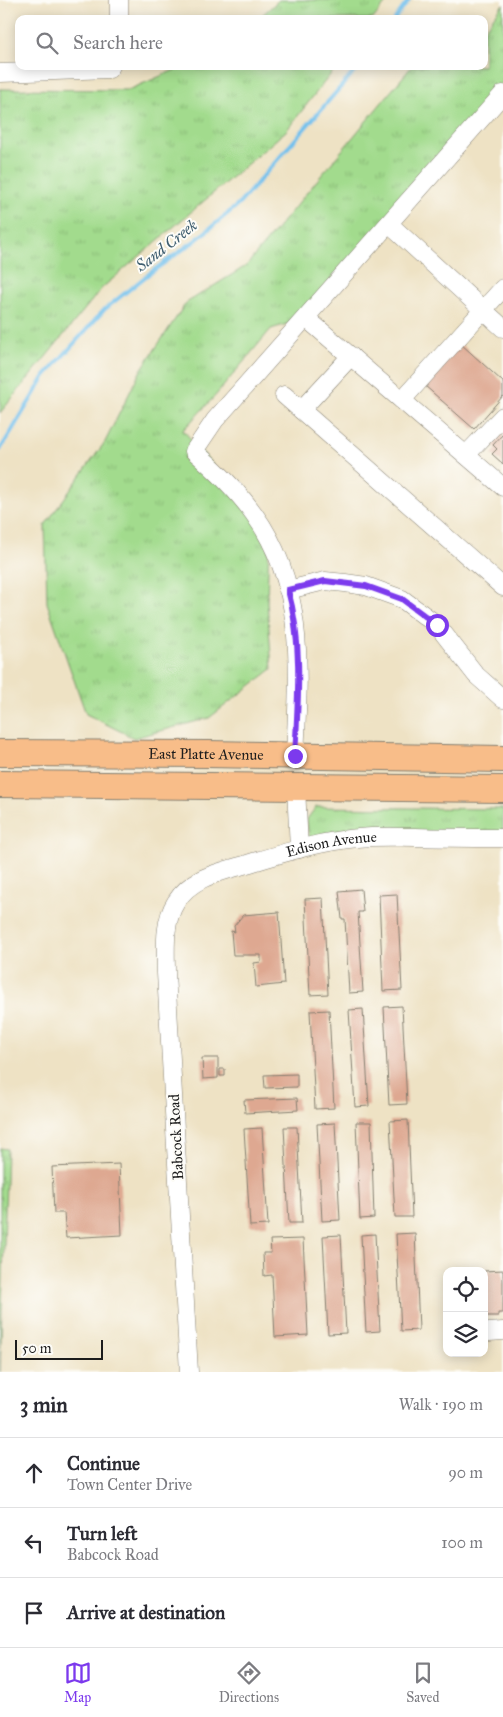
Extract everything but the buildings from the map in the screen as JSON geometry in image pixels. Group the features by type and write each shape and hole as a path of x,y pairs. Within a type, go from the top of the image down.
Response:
{"highway":[{"name":"East Platte Avenue","path":"0,753 503,759"},
{"path":"296,787 307,778 324,769 350,762 388,757"},
{"name":"East Platte Avenue","path":"0,784 503,789"}],"street":[{"path":"119,0 119,15"},
{"path":"0,73 81,70"},
{"path":"295,756 298,655 294,608 274,550 254,513 223,477 194,451 215,420 503,94"},
{"path":"388,224 503,328"},
{"path":"402,400 503,288"},
{"path":"306,318 503,487"},
{"path":"302,410 351,356"},
{"path":"284,395 503,587"},
{"path":"466,455 503,416"},
{"path":"288,590 325,581 366,586 402,599 437,625 476,675 503,699"},
{"path":"296,787 299,849"},
{"name":"Edison Avenue","path":"175,903 184,891 196,881 299,849 358,838 503,838"},
{"name":"Babcock Road","path":"175,903 167,931 166,973 189,1372"}],"green space":[{"path":"279,0 388,0 376,15 262,15"},
{"path":"503,4 503,94 306,318 271,329 216,395 183,430 223,477 269,538 267,602 272,669 209,718 134,738 86,714 47,603 45,525 105,442 141,370 186,303 246,266 409,70 488,70 488,25"},
{"path":"175,70 334,70 286,131 102,288 0,413 0,89 128,90"},
{"path":"316,807 503,809 503,837 309,841 307,819"},
{"path":"0,1148 7,1149 0,1372"}],"waterway":[{"name":"Sand Creek","path":"398,15 409,0"},
{"name":"Sand Creek","path":"0,450 45,376 105,309 196,240 239,204 356,70"}],"route":[{"path":"295,756 298,655 294,608 288,590 325,581 366,586 402,599 437,625"}]}
